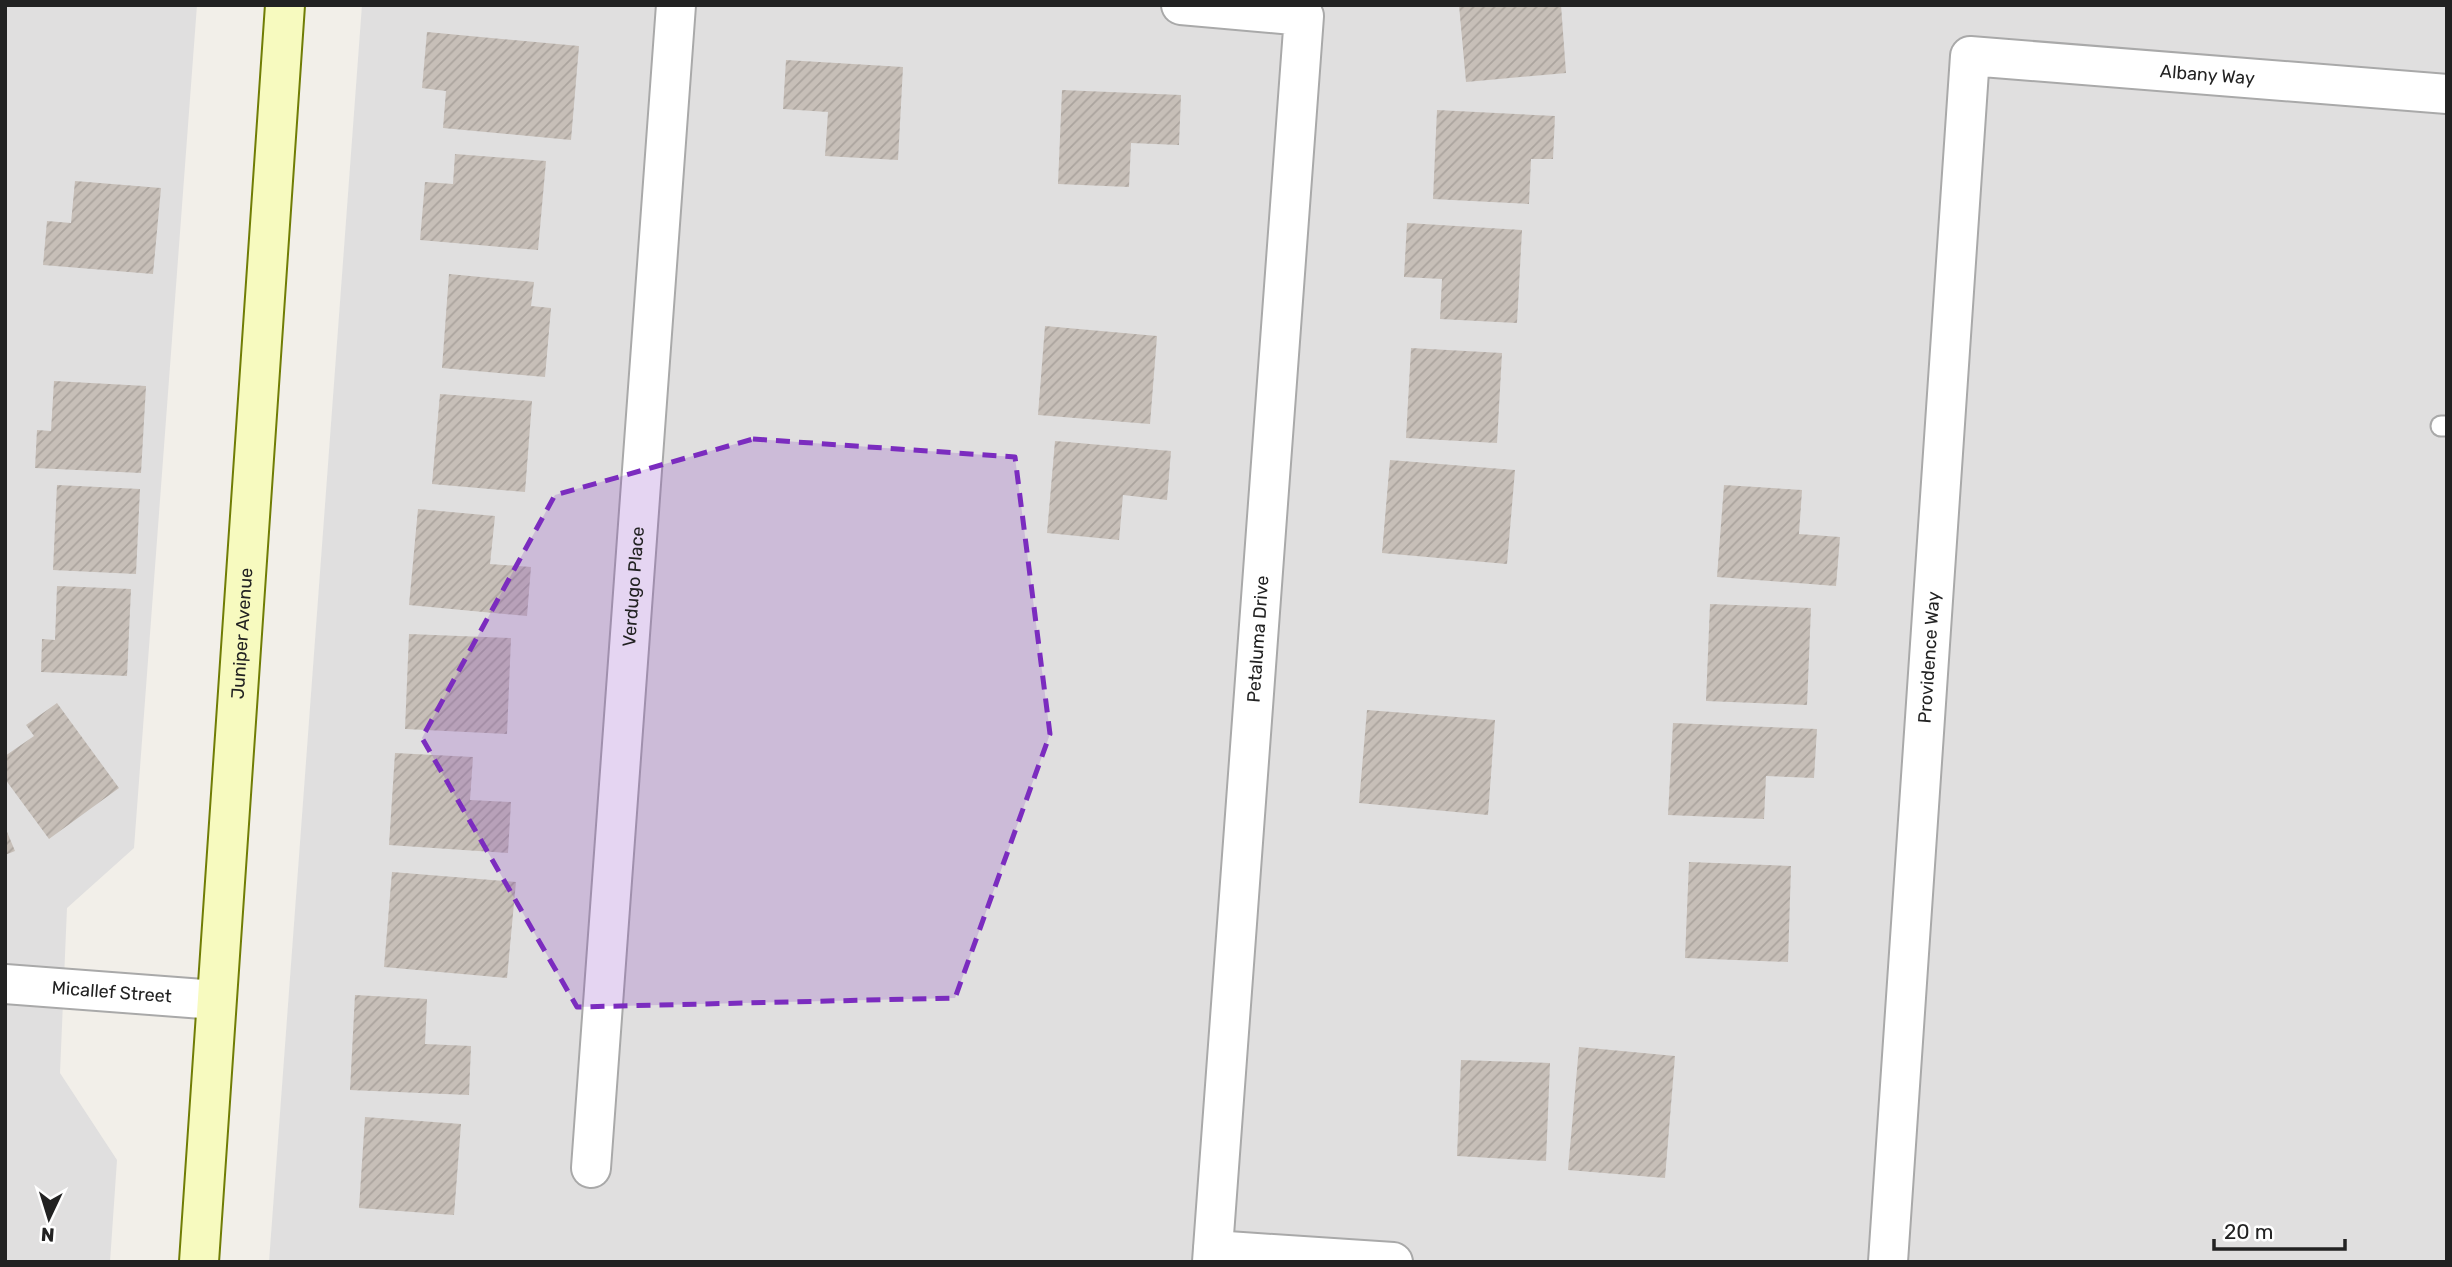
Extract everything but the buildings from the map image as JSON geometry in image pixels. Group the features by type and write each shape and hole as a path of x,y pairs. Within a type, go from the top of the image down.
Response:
{"street":[{"name":"Juniper Avenue","path":"200,1262 285,5"},
{"name":"Verdugo Place","path":"591,1168 676,5"},
{"name":"Petaluma Drive","path":"1181,5 1304,16 1212,1256"},
{"name":"Albany Way","path":"1969,56 2447,94"},
{"name":"Providence Way","path":"1888,1262 1969,56"},
{"name":"Micallef Street","path":"5,984 216,1000"},
{"path":"1212,1256 1393,1262"}],"highlighted area":[{"path":"753,439 1015,457 1050,734 955,998 577,1007 422,738 555,495"}],"shaded area":[{"path":"5,5 197,5 134,848 67,908 60,1073 117,1160 110,1262 5,1262"},
{"path":"362,5 2447,5 2447,1262 269,1262"}]}
